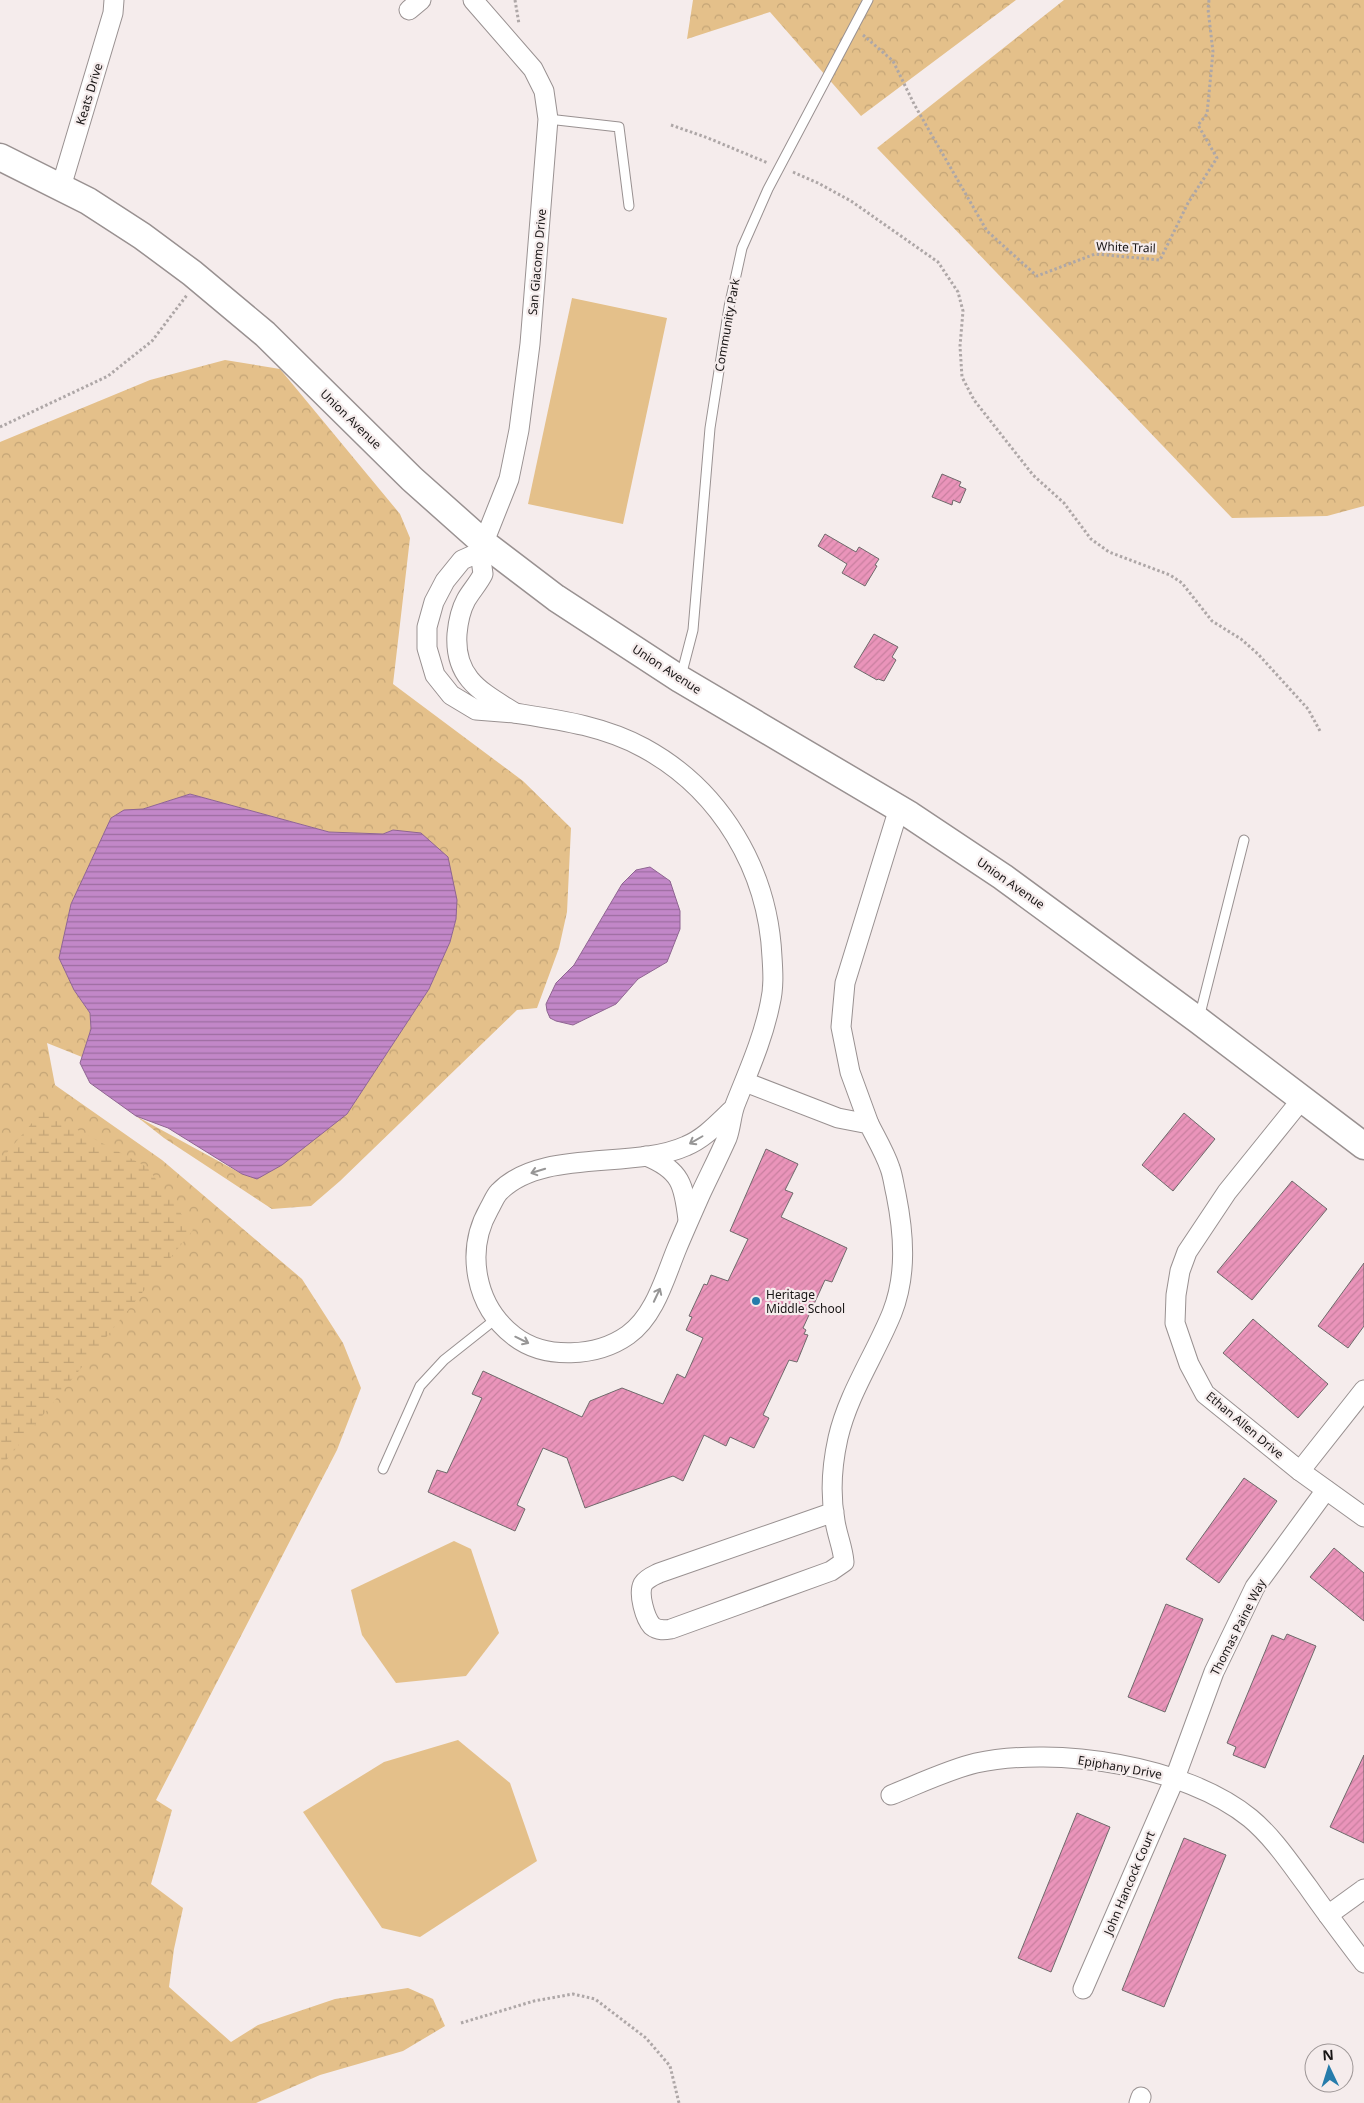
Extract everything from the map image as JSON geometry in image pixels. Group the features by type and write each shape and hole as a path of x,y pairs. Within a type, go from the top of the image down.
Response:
{"street":[{"name":"Keats Drive","path":"61,187 113,13 114,0"},
{"name":"San Giacomo Drive","path":"473,0 533,69 544,91 548,119 530,344 519,430 509,479 482,548"},
{"name":"Union Avenue","path":"0,157 88,201 142,236 199,279 265,334 482,548 680,679 899,808 1003,877 1198,1020 1364,1146"},
{"path":"515,713 481,692 461,668 457,657 458,620 465,601 483,574 482,548 462,560 445,581 434,602 426,627 427,648 435,675 451,695 476,710 515,713 588,726 617,735 644,748 685,776 708,799 734,832 747,855 763,897 768,918 772,965 771,1001 761,1037 733,1109 728,1135 688,1221 657,1297 645,1318 632,1332 616,1342 598,1349 570,1354 543,1350 515,1337 497,1318 479,1286 474,1254 480,1224 498,1192 521,1176 551,1166 663,1154 686,1146 710,1132 733,1109"},
{"path":"834,1512 659,1572 647,1579 642,1586 641,1596 653,1627 661,1631 671,1629 838,1567 844,1562 834,1512 833,1468 838,1438 851,1402 892,1312 901,1282 903,1264 900,1214 890,1168 869,1124 850,1072 841,1027 845,983 899,808"},
{"path":"745,1082 838,1118 869,1124"},
{"name":"Ethan Allen Drive","path":"1302,1099 1227,1192 1187,1252 1180,1271 1176,1295 1175,1323 1189,1364 1206,1394 1300,1471 1364,1517"},
{"path":"646,1156 664,1163 678,1177 685,1195 688,1221"},
{"path":"1300,1471 1364,1390"},
{"name":"Thomas Paine Way","path":"1174,1778 1214,1672 1255,1587 1326,1490"},
{"name":"Epiphany Drive","path":"891,1795 974,1764 1019,1756 1078,1759 1140,1769 1174,1778 1225,1801 1250,1818 1284,1855 1364,1963"},
{"name":"John Hancock Court","path":"1083,1989 1174,1778"},
{"path":"1328,1915 1364,1889"}],"lane":[{"name":"Community Park","path":"680,679 692,630 710,428 729,307 742,248 779,167 868,0"},
{"path":"548,119 619,127 628,206"},
{"path":"1198,1020 1244,840"},
{"path":"383,1469 408,1409 420,1386 444,1360 497,1318"}],"path":[{"name":"White Trail","path":"854,26 893,61 919,113 987,231 1037,276 1095,254 1160,260 1188,203 1217,158 1198,125 1207,114 1213,52 1208,9 1209,0"},
{"path":"671,126 708,138 818,183 851,201 938,262 958,292 963,311 960,346 962,377 974,400 1033,475 1064,503 1091,539 1109,552 1170,575 1182,583 1212,622 1241,639 1258,654 1308,709 1320,731"},
{"path":"0,427 108,376 152,341 199,279"},
{"path":"461,2023 534,2001 573,1994 595,1999 646,2038 670,2066 679,2103"}],"green space":[{"path":"693,0 1016,0 861,116 770,12 687,39"},
{"path":"1064,0 1364,0 1364,506 1327,516 1232,518 877,148"},
{"path":"572,298 667,318 623,524 528,504"},
{"path":"225,360 280,369 400,514 410,538 393,684 523,781 571,828 567,912 559,948 537,1008 517,1010 340,1181 311,1206 272,1209 164,1138 136,1116 242,1174 347,1114 429,989 450,942 456,919 393,830 383,834 329,832 190,794 143,809 124,811 111,818 71,904 59,958 74,990 90,1013 91,1029 82,1057 47,1043 55,1085 162,1160 302,1279 343,1343 361,1388 337,1450 156,1800 172,1810 151,1884 183,1908 174,1949 169,1987 231,2042 258,2025 335,1999 408,1988 433,1999 445,2026 403,2051 320,2075 256,2103 0,2103 0,442 150,380"},
{"path":"42,1111 147,1167 193,1230 0,1468 0,1161"},
{"path":"454,1541 471,1549 499,1633 466,1676 396,1683 362,1635 351,1590"},
{"path":"458,1740 510,1783 537,1861 420,1937 382,1928 303,1812 384,1762"}],"shaded area":[{"path":"190,794 329,832 383,834 393,830 421,833 448,857 457,900 456,919 450,942 429,989 347,1114 282,1165 257,1179 242,1174 168,1128 136,1116 90,1083 80,1063 91,1029 90,1013 74,990 59,958 71,904 111,818 124,810 143,809"},
{"path":"650,867 670,881 680,911 680,929 667,962 638,979 616,1004 573,1025 550,1018 546,1004 556,983 574,965 622,884 636,870"}],"building":[{"path":"942,474 961,482 959,486 966,489 960,503 953,500 952,505 932,497"},
{"path":"825,534 856,552 859,547 879,559 865,586 842,573 847,564 818,546"},
{"path":"874,634 898,647 892,657 896,660 884,681 877,680 854,667"},
{"path":"1184,1113 1215,1139 1173,1191 1142,1165"},
{"path":"766,1149 798,1164 785,1190 793,1193 781,1217 847,1248 832,1282 825,1280 803,1328 806,1330 804,1334 808,1335 797,1362 789,1360 763,1415 769,1418 754,1448 730,1437 726,1446 704,1435 683,1481 673,1476 585,1508 567,1458 543,1448 517,1505 525,1509 515,1531 428,1492 437,1470 447,1473 482,1398 472,1394 483,1371 582,1417 590,1401 622,1388 663,1404 677,1374 685,1378 703,1338 686,1330 692,1317 689,1316 704,1284 707,1285 711,1275 728,1281 748,1239 730,1231"},
{"path":"1292,1181 1327,1209 1252,1300 1217,1272"},
{"path":"1364,1263 1364,1326 1348,1348 1318,1326"},
{"path":"1253,1319 1328,1384 1298,1418 1223,1353"},
{"path":"1244,1478 1277,1501 1219,1583 1186,1559"},
{"path":"1334,1548 1364,1573 1364,1621 1310,1577"},
{"path":"1166,1604 1203,1619 1165,1712 1128,1697"},
{"path":"1287,1634 1316,1646 1265,1768 1233,1755 1236,1747 1227,1743 1272,1635 1284,1640"},
{"path":"1364,1755 1364,1843 1330,1827"},
{"path":"1077,1813 1110,1827 1051,1972 1018,1958"},
{"path":"1184,1838 1226,1855 1164,2007 1122,1990"}],"place":[{"name":"Heritage Middle School","path":"756,1301"}]}
